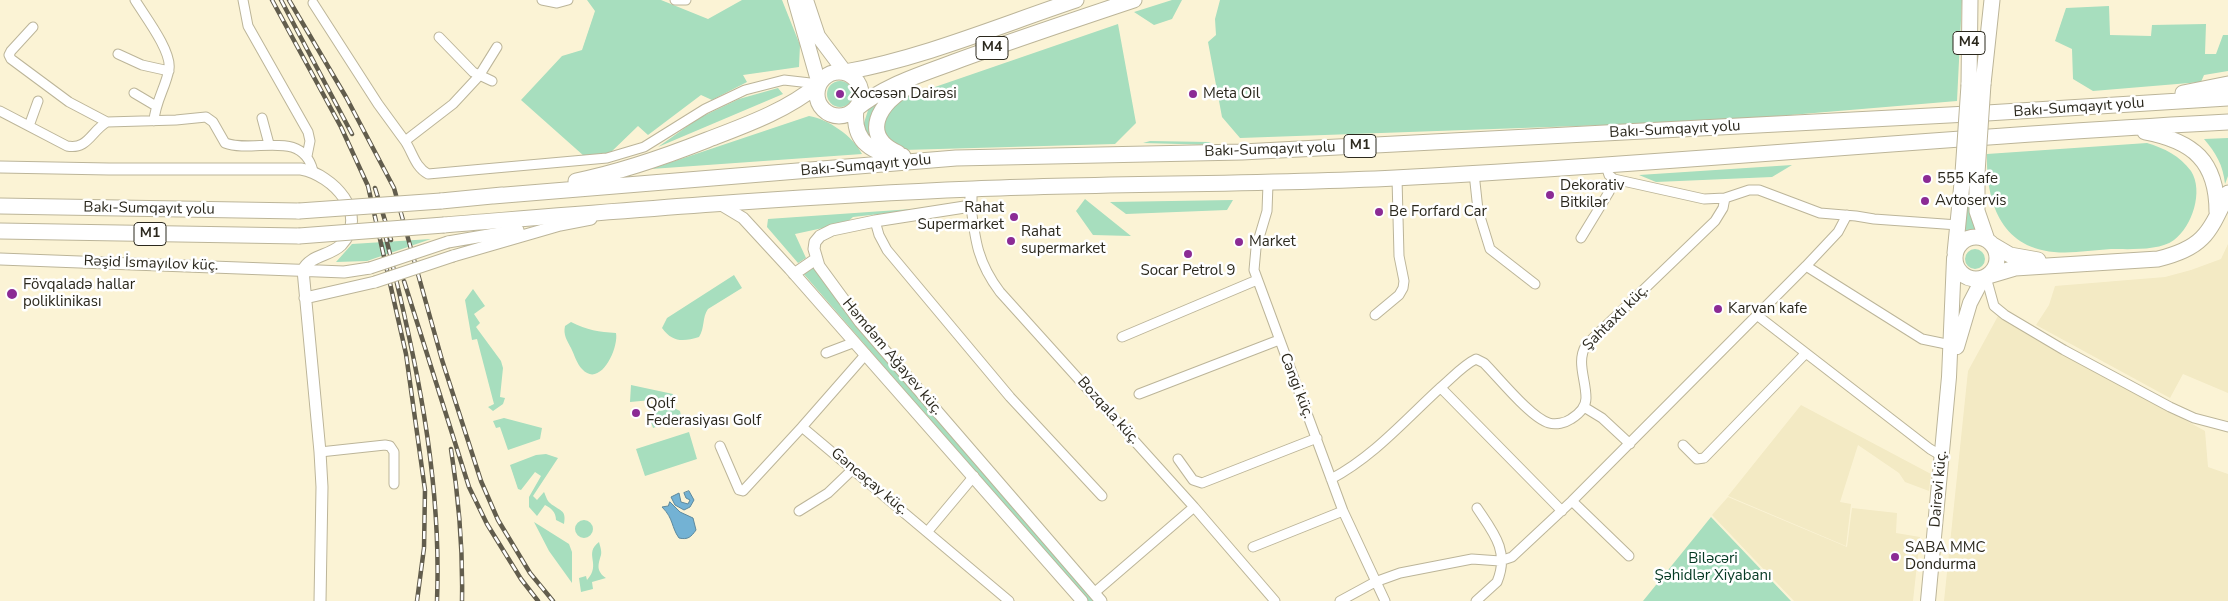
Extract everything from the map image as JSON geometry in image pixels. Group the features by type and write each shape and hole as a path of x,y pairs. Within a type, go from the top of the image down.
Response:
{"highway":[{"name":"M4","path":"845,72 918,53 1076,0"},
{"name":"M4","path":"856,109 873,96 892,86 974,54 1134,0"},
{"name":"M4","path":"1970,0 1976,85"},
{"path":"1984,0 1983,30 1986,44"},
{"name":"M4","path":"1976,85 1986,44 1992,0"},
{"path":"1986,44 2003,0"},
{"path":"904,156 892,151 878,137 877,122 882,108 899,92 974,54"},
{"path":"493,196 595,177 668,155 756,121 796,101 819,84 824,77 832,73 845,72 855,77 861,87 861,99 856,109 856,128 871,148 885,154 956,158"},
{"path":"819,84 818,100 827,112 842,116 856,109"},
{"path":"2103,106 2228,84"},
{"path":"1976,85 1970,173 1958,224 1954,257 1955,264 1961,274 1972,279 1986,277 2005,270 2064,264 2158,259 2176,255 2192,248 2203,238 2228,193"},
{"name":"Bakı-Sumqayıt yolu","path":"0,206 299,211 956,158 1242,152 2228,98"},
{"name":"Bakı-Sumqayıt yolu","path":"0,231 299,236 717,203 971,189 1268,184 1474,174 1610,173 2121,128 2228,122"},
{"path":"2121,128 2169,137 2181,141 2196,152 2213,176 2217,195 2216,217"},
{"path":"1970,173 1977,212 1990,243 1996,251 1996,265 1986,277"},
{"path":"1954,257 1961,242 1981,237 2010,255 2064,264"}],"main road":[{"path":"795,0 819,84"},
{"path":"806,0 818,36 845,72"},
{"name":"Dairəvi küç.","path":"1928,601 1949,377 1954,257"},
{"name":"Dairəvi küç.","path":"1949,377 1966,314 1986,277"}],"street":[{"path":"135,0 165,49 169,64 169,70 156,106 154,121"},
{"path":"243,0 248,26 308,132 310,141 307,156 313,171"},
{"path":"542,0 557,3 568,0"},
{"path":"675,0 686,0"},
{"path":"313,3 378,104 405,141 418,167 428,174 608,158 644,147 705,109 752,87 784,80 819,84"},
{"path":"33,27 11,51 9,55 11,59 69,102 107,122 206,117 213,122 225,143 269,144 290,147 307,156"},
{"path":"438,37 479,76 492,81"},
{"path":"405,141 446,110 479,76 497,47"},
{"path":"118,54 142,64 169,70"},
{"path":"134,93 156,106"},
{"path":"28,126 38,101"},
{"path":"0,111 66,146 75,148 88,141 107,122"},
{"path":"262,118 269,144"},
{"path":"0,167 302,169 313,171 324,177 344,196 348,204 351,222 350,230 343,243 329,253 309,261 303,270 322,487 320,601"},
{"path":"1581,238 1609,192 1610,173 1704,199 1725,198 1749,190 1759,190 1820,213 1848,215 1874,220 1958,224"},
{"path":"1474,174 1478,210 1490,250 1535,284"},
{"path":"1374,315 1399,295 1403,288 1404,281 1399,256 1397,178"},
{"name":"Cəngi küç.","path":"1268,184 1267,211 1254,256 1254,270 1343,511 1385,601"},
{"path":"794,274 816,259 815,242 825,232 875,221 972,206 971,189"},
{"name":"Şahtaxtı küç.","path":"1584,407 1586,391 1580,360 1581,353 1586,345 1715,221 1723,208 1725,198"},
{"path":"717,203 743,218 974,476 1082,601"},
{"name":"Bozqala küç.","path":"972,206 975,242 988,276 1045,343 1194,507 1275,601"},
{"path":"319,271 344,272 370,268 448,242 483,234 560,225 652,208"},
{"path":"1340,601 1375,582 1400,573 1465,560 1500,560 1512,557 1520,551 1758,316 1838,232 1848,215"},
{"path":"875,221 879,235 887,250 1010,397 1102,496"},
{"path":"305,298 371,284 453,256 560,225"},
{"name":"Rəşid İsmayılov küç.","path":"0,259 319,271"},
{"name":"Həmdəm Ağayev küç.","path":"816,259 860,322 1097,597"},
{"path":"1806,266 1922,339 1950,345"},
{"path":"319,271 371,284"},
{"path":"1986,277 1994,306 2005,315 2064,350 2170,407 2194,418 2228,427"},
{"path":"1122,337 1257,280"},
{"path":"1758,316 1930,450 1942,456"},
{"path":"1139,394 1279,340"},
{"path":"826,354 855,342"},
{"path":"720,446 739,490 744,492 866,354"},
{"path":"1683,445 1697,459 1704,458 1805,354"},
{"path":"1331,479 1355,465 1378,446 1476,359 1484,364 1533,414 1546,422 1557,424 1568,421 1584,407 1602,418 1630,444"},
{"path":"1442,388 1562,511"},
{"name":"Gəncəçay küç.","path":"802,427 1009,601"},
{"path":"1178,459 1193,480 1202,482 1316,438"},
{"path":"320,452 390,446 394,452 394,484"},
{"path":"799,511 828,494 853,469"},
{"path":"928,531 974,476"},
{"path":"1572,501 1629,556"},
{"path":"1097,597 1194,507"},
{"path":"1476,601 1496,582 1500,560 1499,540 1477,508"},
{"path":"1253,547 1343,511"}],"shaded area":[{"path":"2228,244 2228,393 2183,374 2170,398 2036,325 2049,305 2055,286 2165,277 2221,259"},
{"path":"1998,316 2205,431 2208,467 2228,474 2228,601 1944,601 1968,371"},
{"path":"1801,405 1931,474 1929,491 1905,482 1899,473 1858,445 1840,502 1851,504 1846,546 1728,496"},
{"name":"SABA MMC Dondurma","path":"1728,497 1847,547 1852,508 1897,513 1896,533 1920,537 1913,601 1794,601 1712,515"}],"green space":[{"path":"587,0 661,0 708,19 742,0 782,0 800,45 799,67 743,75 747,82 712,100 701,95 648,135 638,126 608,155 584,156 521,100 562,56 582,50 595,11"},
{"path":"1172,0 1182,0 1172,19 1154,25 1134,12"},
{"path":"1220,0 1962,0 1957,101 1719,121 1240,138 1222,117 1208,42 1216,35 1215,19"},
{"path":"2109,6 2110,35 2151,36 2152,25 2206,24 2205,54 2216,54 2223,35 2228,35 2228,71 2204,75 2201,82 2093,91 2073,79 2072,49 2055,41 2066,8"},
{"path":"1118,24 1136,123 1115,144 903,150 893,146 883,133 884,115 903,98"},
{"name":"Xocəsən Dairəsi","path":"840,81 849,85 853,94 849,103 840,107 831,103 827,94 831,85"},
{"path":"778,88 783,94 658,147 699,118 739,99"},
{"path":"895,90 875,141 870,140 863,126 869,107"},
{"path":"809,116 839,129 853,141 862,154 651,169"},
{"path":"2228,138 2228,176 2225,184 2223,171 2218,160 2204,139"},
{"path":"1150,141 1209,142 1215,145 1143,143"},
{"path":"2147,143 2160,147 2177,157 2187,166 2195,179 2196,198 2191,218 2180,234 2168,244 2144,249 2054,252 2036,248 2021,241 2009,231 2000,219 1989,188 1987,154"},
{"path":"1792,165 1772,177 1656,182 1639,175"},
{"path":"1969,189 1970,205 1980,234 1965,232"},
{"path":"1085,199 1131,236 1093,235 1076,211"},
{"path":"1233,200 1227,210 1126,214 1110,202"},
{"path":"941,207 853,217 846,223 795,234 806,258 798,263 767,227 768,219"},
{"path":"431,239 367,261 336,262 352,244"},
{"path":"1975,249 1982,252 1985,259 1982,266 1975,269 1968,266 1965,259 1968,252"},
{"path":"813,265 1095,601 1087,601 802,272"},
{"path":"734,275 742,288 708,309 699,337 678,340 666,333 662,328 667,318"},
{"path":"473,289 485,306 474,314 480,323 476,327 501,361 503,368 500,397 505,398 503,404 493,411 488,407 494,404 477,339 472,340 465,300"},
{"path":"571,322 593,330 616,333 614,348 607,364 595,374 589,374 577,362 565,332 565,326"},
{"path":"631,385 673,394 673,398 630,402"},
{"path":"674,408 680,411 681,416 678,419 653,428 648,413"},
{"path":"504,418 542,428 540,439 508,450 500,427 496,428 493,421"},
{"path":"689,432 697,459 645,476 636,449"},
{"path":"546,454 558,458 533,496 537,500 544,492 547,500 562,511 565,519 564,524 556,520 553,511 545,505 537,516 529,507 529,497 541,476 535,472 521,490 518,489 510,465 536,455"},
{"name":"Biləcəri Şəhidlər Xiyabanı","path":"1711,517 1791,601 1643,601"},
{"path":"584,520 590,523 593,529 590,535 584,538 578,535 575,529 578,523"},
{"path":"534,522 569,544 572,552 572,583 549,551"},
{"path":"599,542 601,553 599,568 606,578 592,582 593,589 581,592 579,578 586,576 587,580 591,574 593,569 592,551"}],"water":[{"path":"689,491 694,500 690,507 684,510 675,505 671,497 679,493 681,502 688,504 690,500 686,498 684,493"},
{"path":"670,502 680,512 693,518 696,530 685,539 679,538 676,534 669,515 662,507 668,506"}],"railway":[{"path":"272,0 341,127 368,186 406,354 425,490 424,548 417,601"},
{"path":"281,0 352,134"},
{"path":"289,0 346,97 394,188 442,360 481,481 498,520 530,573 553,601"},
{"path":"375,188 391,240"},
{"path":"385,234 416,370 431,462 437,554 437,601"},
{"path":"404,281 469,487 487,524 521,579 538,601"},
{"path":"451,449 460,525 462,601"}],"place":[{"name":"Xocəsən Dairəsi","path":"840,94"},
{"name":"Meta Oil","path":"1193,94"},
{"name":"555 Kafe","path":"1927,179"},
{"name":"Dekorativ Bitkilər","path":"1550,195"},
{"name":"Avtoservis","path":"1925,201"},
{"name":"Be Forfard Car","path":"1379,212"},
{"name":"Rahat Supermarket","path":"1014,217"},
{"name":"Rahat supermarket","path":"1011,241"},
{"name":"Market","path":"1239,242"},
{"name":"Socar Petrol 9","path":"1188,254"},
{"name":"Fövqaladə hallar poliklinikası","path":"12,294"},
{"name":"Karvan kafe","path":"1718,309"},
{"name":"Qolf Federasiyası Golf","path":"636,413"},
{"name":"SABA MMC Dondurma","path":"1895,557"}]}
